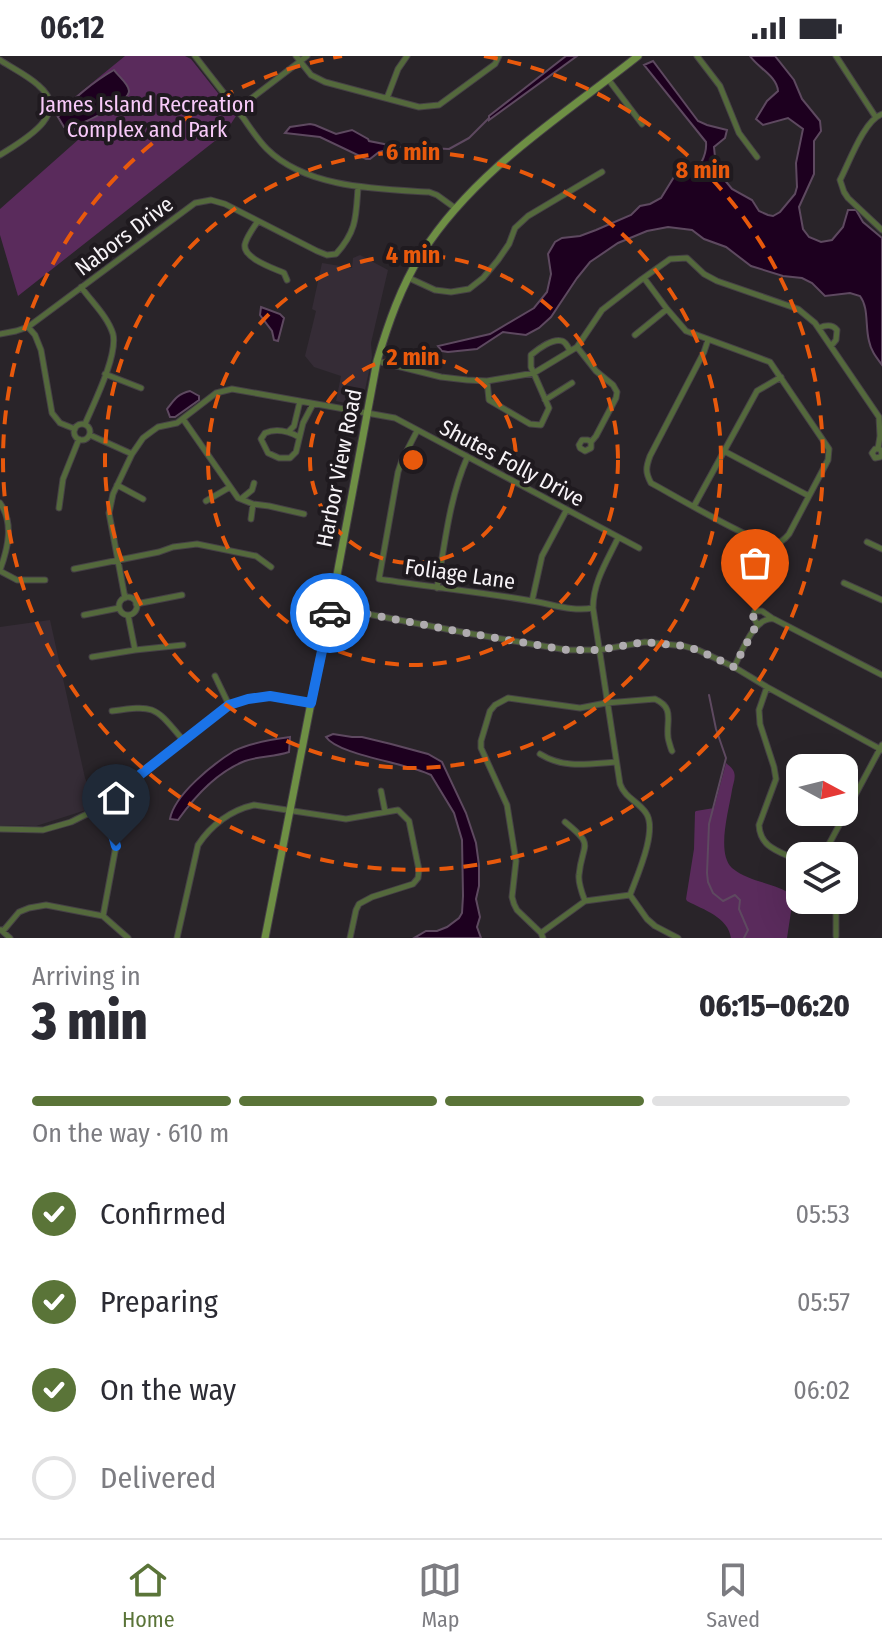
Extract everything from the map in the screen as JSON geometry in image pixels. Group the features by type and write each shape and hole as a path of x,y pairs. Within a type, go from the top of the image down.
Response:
{"main road":[{"name":"Harbor View Road","path":"265,938 377,361 388,321 421,255 455,208 497,166 638,56"}],"street":[{"path":"195,56 267,148 282,162 307,174 358,187 429,192 455,208"},
{"path":"236,110 298,59 307,56"},
{"path":"387,98 398,69 407,56"},
{"path":"298,59 311,75 325,82 419,107 439,105 495,64 499,56"},
{"path":"697,56 720,86 739,133 757,157"},
{"path":"839,57 879,115 863,134 840,180 848,198 882,230"},
{"path":"0,60 38,85 46,93 49,104 49,115 43,124 0,155"},
{"path":"608,79 642,124"},
{"path":"409,278 435,290 451,292 469,289 498,260 515,228 528,216 602,172"},
{"name":"Nabors Drive","path":"0,334 28,327 195,203 211,200 225,204 317,251 336,254 355,226 358,187"},
{"path":"258,221 245,242 247,255 284,273 287,280"},
{"path":"377,361 441,377 487,381 534,373 577,347 602,310 644,278 670,259 687,258 717,281 798,309 815,323 879,417 878,449"},
{"path":"644,278 686,331 770,362 829,449 828,460 789,534 771,545 651,483 647,475 646,466 708,340"},
{"path":"81,287 117,335 85,424"},
{"path":"635,335 667,309"},
{"path":"819,328 828,325 837,330 836,340 831,346"},
{"path":"28,327 41,350 52,413 60,423 75,429"},
{"path":"487,381 489,400 535,425 541,425 549,408 534,373 531,355 560,340 570,351"},
{"path":"577,347 617,392 591,442"},
{"path":"105,374 141,388"},
{"path":"694,506 757,391 781,377"},
{"path":"545,400 572,383"},
{"name":"Shutes Folly Drive","path":"132,454 158,427 177,423 224,390 395,418 639,548"},
{"path":"288,432 294,426 300,401"},
{"path":"299,437 277,430 265,433 261,439 268,453 279,458 290,458 296,452 303,423 313,404"},
{"path":"183,419 241,499 304,514"},
{"path":"85,424 90,429 90,435 85,440 79,439 75,429 85,424"},
{"name":"Foliage Lane","path":"417,431 398,472 379,579 581,610 593,608"},
{"path":"90,435 132,454 111,500 109,513 125,598"},
{"path":"59,508 60,478 79,439"},
{"path":"724,451 809,496"},
{"path":"437,588 451,503 467,458"},
{"path":"241,499 252,490 254,483"},
{"path":"117,485 143,499"},
{"path":"206,501 230,487"},
{"path":"0,503 9,531 8,547 0,570 17,580 45,580"},
{"path":"251,519 253,504"},
{"path":"532,601 542,556 566,511"},
{"path":"618,538 598,580 593,608 615,762 622,790 644,810 650,827 630,895"},
{"path":"867,542 882,549"},
{"path":"74,569 197,544 256,556 271,567"},
{"path":"844,583 882,600"},
{"path":"136,604 182,595"},
{"path":"125,598 133,599 136,604 135,611 128,615"},
{"path":"119,608 125,598"},
{"path":"331,607 567,650 599,650 645,642 698,650 881,748 830,842"},
{"path":"84,615 119,608"},
{"path":"119,608 128,615"},
{"path":"757,624 753,616 755,611 762,611 882,675"},
{"path":"128,615 135,650"},
{"path":"734,667 757,624 767,618 774,619"},
{"path":"92,657 183,645"},
{"path":"215,676 229,705"},
{"path":"767,687 759,710 760,724 776,779 759,825 767,846 786,855"},
{"path":"0,829 43,830 71,822 95,810 229,705 270,696 311,703"},
{"path":"630,895 585,901 542,936 514,904 516,861 507,805 481,748 481,741 490,711 508,698 580,708 647,698 661,701 668,712 668,738 672,751"},
{"path":"112,711 151,709 161,714 183,740"},
{"path":"540,754 550,760 575,766 615,762"},
{"path":"381,791 385,811"},
{"path":"177,938 198,845 205,834 240,808 254,805 346,819 398,810 409,821 418,878 413,884 359,904 350,938"},
{"path":"95,810 113,835 116,846 103,916"},
{"path":"565,822 585,840 578,879 585,901"},
{"path":"630,895 647,919 678,938"},
{"path":"10,938 1,930 19,912 46,905 103,916 128,938"},
{"path":"836,914 836,936"}],"shaded area":[{"path":"566,56 577,56 489,120 489,116"},
{"path":"750,56 775,56 820,121 821,131 814,141 814,174 799,207 803,229 809,237 821,242 832,240 843,227 848,210 856,210 863,222 882,238 882,365 870,345 865,306 860,296 850,293 825,296 802,278 783,276 751,266 726,247 704,239 692,230 668,227 647,231 618,243 590,262 551,317 539,328 526,335 503,332 477,349 442,351 438,346 490,334 534,308 547,292 551,274 548,254 555,242 580,236 631,215 640,206 661,198 674,177 692,173 699,166 706,142 644,65 653,61 698,121 727,130 725,138 714,147 718,172 732,189 752,200 759,211 773,216 780,212 797,187 796,163 803,129 788,118 763,125 756,119 767,101 778,91 774,81"},
{"path":"114,70 129,91 122,101 97,116 64,127 58,117 63,111 83,91"},
{"path":"310,124 336,134 352,130 369,141 392,149 366,159 320,137 285,133 290,127"},
{"path":"360,255 388,270 371,343 372,357 362,404 359,406 336,401 341,376 314,367 305,356 316,311 312,309 322,263 352,268 353,258"},
{"path":"261,307 284,318 278,341 274,340 272,331 260,315"},
{"path":"190,391 199,396 199,400 175,417 170,417 167,409 179,396"},
{"path":"50,620 85,778 96,802 86,810 36,826 0,825 0,627"},
{"path":"333,734 391,744 428,754 442,762 476,843 479,886 476,899 480,917 477,927 481,938 414,938 426,931 447,927 462,913 462,840 454,813 431,775 344,749 326,737"},
{"path":"290,737 289,752 250,759 225,771 207,786 178,820 170,819 186,790 225,757 246,746"}],"green space":[{"name":"James Island Recreation Complex and Park","path":"125,56 185,56 191,59 236,116 225,133 18,296 0,235 0,209 79,139 54,114"},
{"path":"726,763 735,776 725,831 727,861 746,876 786,892 786,914 791,914 787,938 731,938 720,919 687,901 695,812 714,808"}],"waterway":[{"path":"389,146 449,149 469,138 489,118"},
{"path":"709,695 726,758 709,824 708,882 713,893 723,901 735,895 740,900 739,909 748,930 744,938"}],"way so far":[{"path":"330,613 331,607 567,650 599,650 645,642 684,646 734,667 757,624 753,621 755,611"}],"route":[{"path":"116,846 113,835 95,810 229,705 270,696 311,703 330,613"}]}
